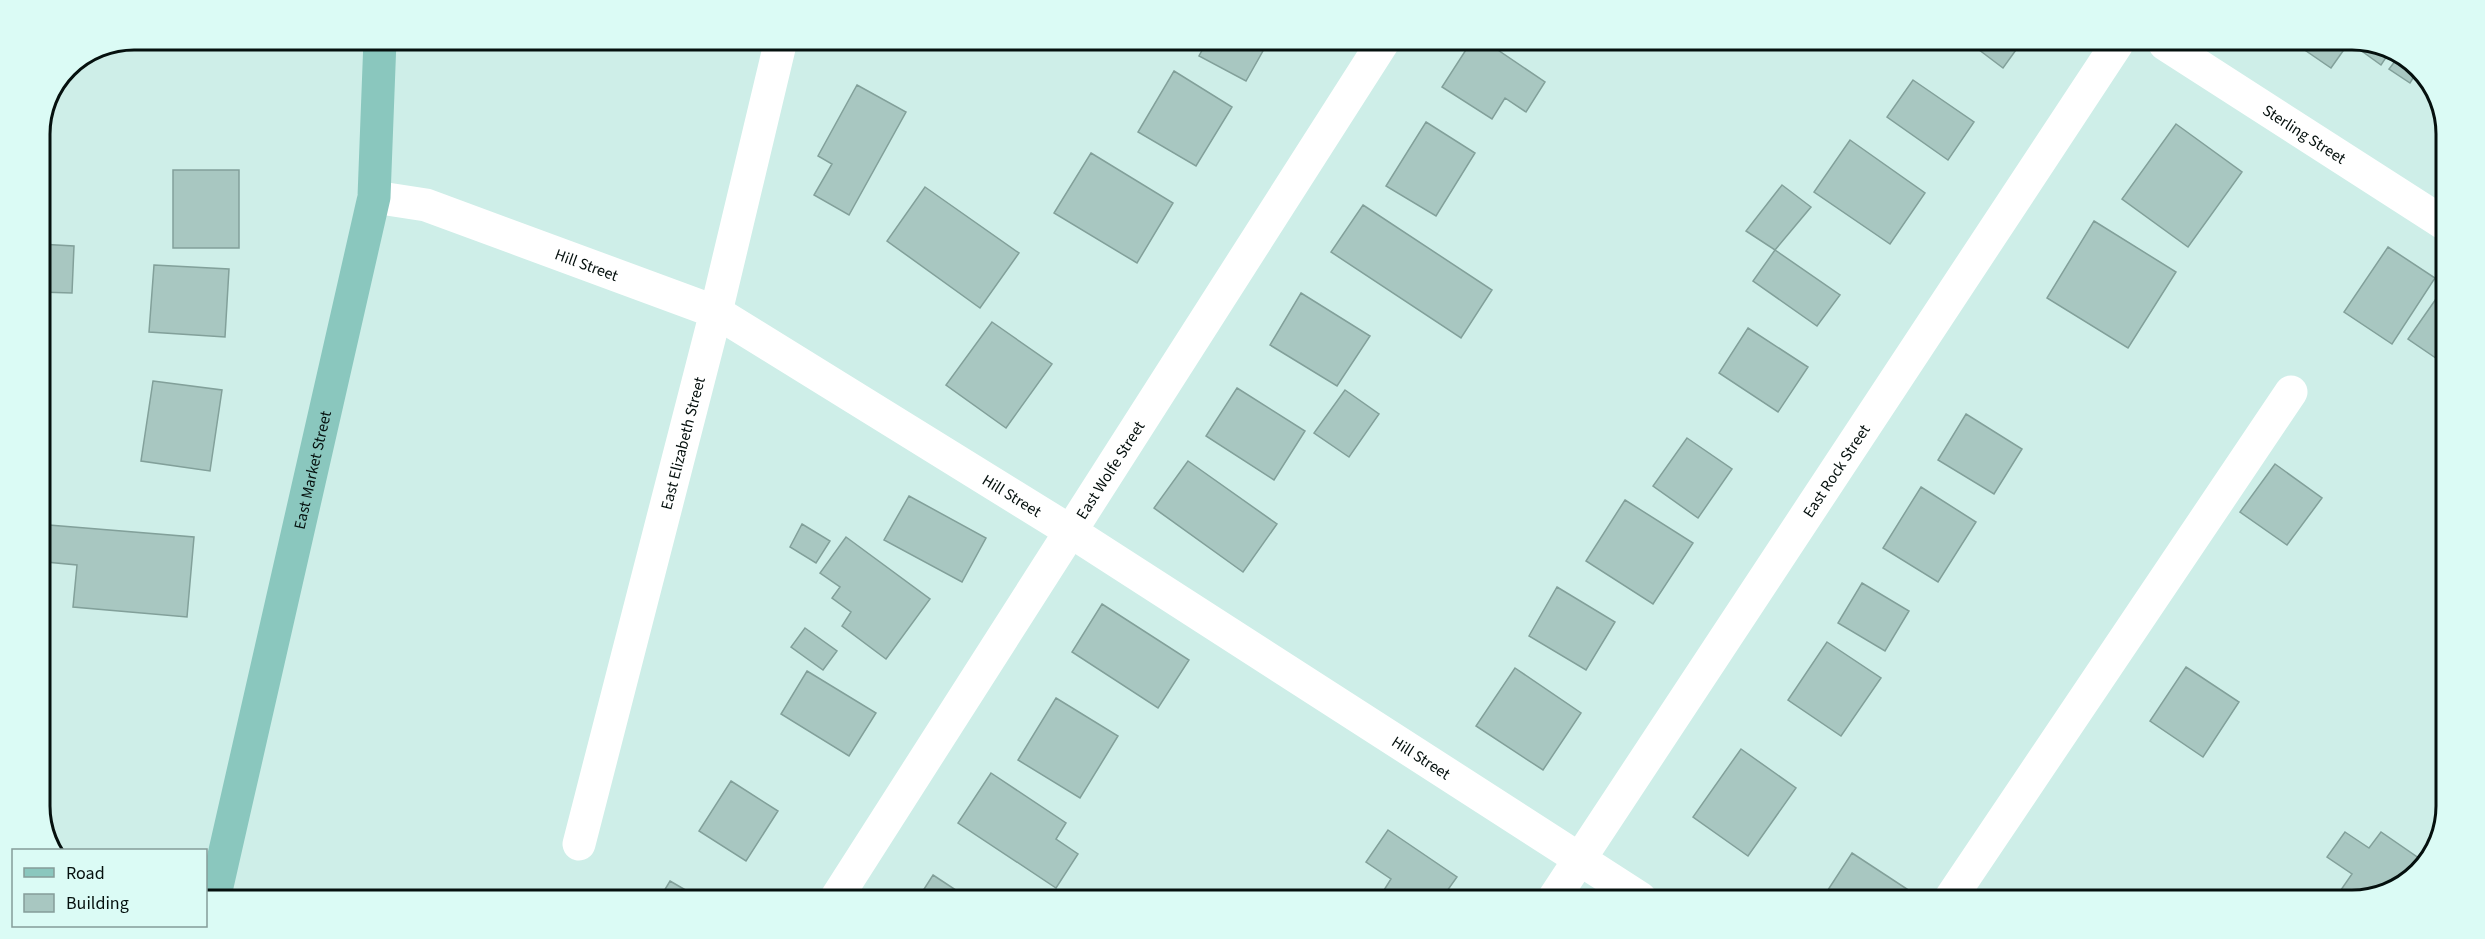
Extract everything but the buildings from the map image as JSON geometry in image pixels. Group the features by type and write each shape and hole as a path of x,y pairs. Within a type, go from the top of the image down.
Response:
{"main road":[{"name":"East Market Street","path":"216,890 374,197 380,49"}],"street":[{"name":"East Elizabeth Street","path":"579,844 716,312 779,49"},
{"name":"East Wolfe Street","path":"841,890 1379,49"},
{"name":"East Rock Street","path":"1559,890 2113,49"},
{"name":"Sterling Street","path":"2173,49 2435,218"},
{"name":"Hill Street","path":"374,197 426,205 716,312 1070,531 1628,890"},
{"path":"1956,890 2291,392"}]}
